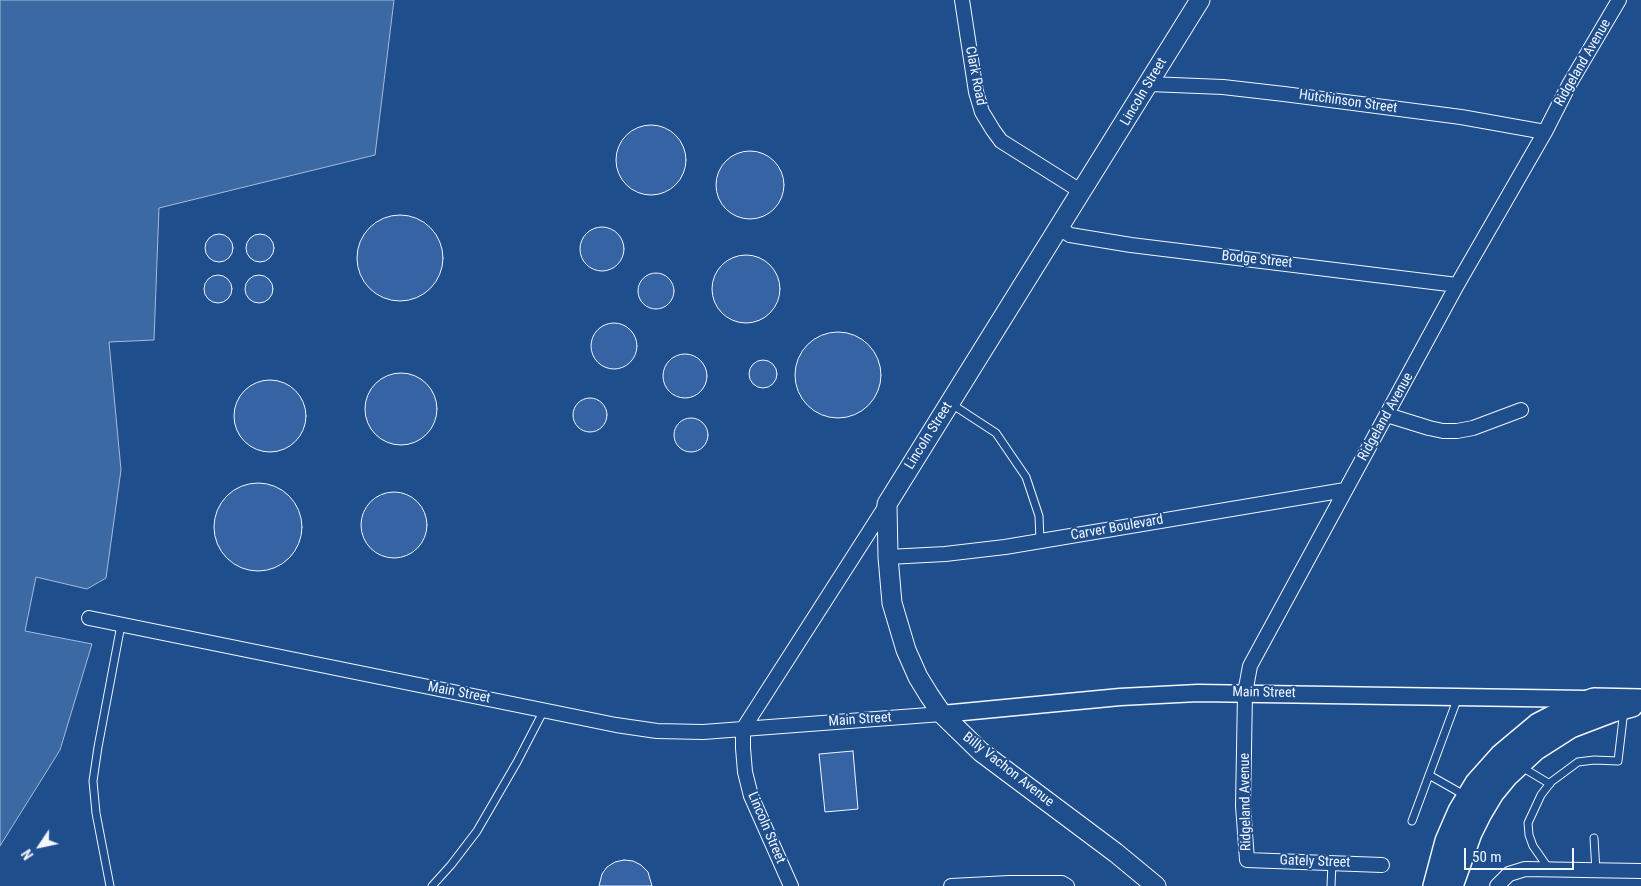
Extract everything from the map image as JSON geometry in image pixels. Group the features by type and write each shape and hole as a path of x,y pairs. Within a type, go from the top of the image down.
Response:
{"main road":[{"name":"Lincoln Street","path":"887,504 1200,0"},
{"name":"Billy Vachon Avenue","path":"887,504 888,557 892,603 898,627 918,676 942,714 982,752 1116,852 1156,886"},
{"name":"Main Street","path":"1594,699 1635,704"},
{"path":"1434,886 1452,824 1466,796 1501,755 1526,733 1553,715 1594,699"},
{"path":"1452,886 1471,833 1481,813 1493,793 1519,765 1535,750 1571,727 1635,704"}],"street":[{"name":"Clark Road","path":"962,0 976,92 982,112 992,130 1001,141 1082,192"},
{"name":"Ridgeland Avenue","path":"1247,860 1243,806 1246,693 1250,666 1457,285 1545,132 1570,83 1619,0"},
{"name":"Hutchinson Street","path":"1149,84 1223,87 1284,94 1461,117 1545,132"},
{"name":"Bodge Street","path":"1059,228 1070,235 1131,245 1457,285"},
{"path":"1387,415 1429,428 1457,431 1473,428 1521,410"},
{"name":"Carver Boulevard","path":"888,557 945,554 1040,541 1345,490"},
{"name":"Lincoln Street","path":"791,886 751,796 745,772 744,729 887,504"},
{"name":"Main Street","path":"89,618 657,731 704,732 942,714 1158,694 1246,693 1594,699"},
{"name":"Gately Street","path":"1247,860 1382,865"},
{"path":"1497,886 1509,874 1525,870 1641,871"},
{"path":"951,886 1009,883 1062,883 1068,886"}],"lane":[{"path":"950,403 996,432 1026,478 1039,516 1040,541"},
{"path":"110,886 96,813 93,780 121,625"},
{"path":"1412,821 1458,696"},
{"path":"1549,869 1532,846 1529,835 1528,822 1541,795 1550,784 1578,762 1594,760 1618,761 1635,704"},
{"path":"432,886 452,865 477,831 517,762 544,710"},
{"path":"1519,765 1550,784"},
{"path":"1429,775 1466,796"},
{"path":"1594,838 1596,871"},
{"path":"1331,886 1332,863"}],"water":[{"path":"0,0 394,0 375,155 159,208 154,340 109,342 121,470 106,578 87,589 36,577 25,631 92,644 60,750 0,846"}],"building":[{"path":"651,125 664,128 676,135 683,147 686,160 683,173 676,185 664,192 651,195 638,192 626,185 619,173 616,160 619,147 626,135 638,128"},
{"path":"743,151 757,151 769,156 779,166 784,178 784,192 779,204 769,214 757,219 743,219 731,214 721,204 716,192 716,178 721,166 731,156"},
{"path":"400,215 416,219 430,228 439,242 443,258 439,274 430,288 416,297 400,301 384,297 370,288 361,274 357,258 361,242 370,228 384,219"},
{"path":"602,227 614,231 620,237 624,249 620,261 614,267 602,271 590,267 584,261 580,249 584,237 590,231"},
{"path":"219,234 229,238 233,248 229,258 219,262 209,258 205,248 209,238"},
{"path":"260,234 270,238 274,248 270,258 260,262 250,258 246,248 250,238"},
{"path":"746,255 759,258 770,265 777,276 780,289 777,302 770,313 759,320 746,323 733,320 722,313 715,302 712,289 715,276 722,265 733,258"},
{"path":"656,273 663,274 669,278 673,284 673,298 669,304 663,308 656,309 649,308 643,304 639,298 638,291 639,284 643,278 649,274"},
{"path":"218,275 228,279 232,289 228,299 218,303 208,299 204,289 208,279"},
{"path":"259,275 269,279 273,289 269,299 259,303 249,299 245,289 249,279"},
{"path":"614,323 627,327 633,333 637,346 633,359 627,365 614,369 601,365 595,359 591,346 595,333 601,327"},
{"path":"830,332 846,332 855,335 869,344 878,358 881,375 878,392 869,406 855,415 846,418 830,418 814,411 802,399 795,383 795,367 802,351 814,339"},
{"path":"681,354 689,354 701,360 707,376 701,392 689,398 681,398 669,392 663,380 663,372 669,360"},
{"path":"763,360 773,364 777,374 773,384 763,388 753,384 749,374 753,364"},
{"path":"401,373 421,379 431,389 437,409 431,429 421,439 401,445 381,439 371,429 365,409 371,389 381,379"},
{"path":"270,380 290,386 300,396 306,416 300,436 290,446 270,452 250,446 240,436 234,416 240,396 250,386"},
{"path":"590,398 602,403 607,415 602,427 590,432 578,427 573,415 578,403"},
{"path":"691,418 703,423 708,435 703,447 691,452 679,447 674,435 679,423"},
{"path":"258,483 275,486 283,490 295,502 299,510 302,527 299,544 295,552 283,564 275,568 258,571 241,568 233,564 221,552 217,544 214,527 217,510 221,502 233,490 241,486"},
{"path":"394,492 407,495 417,502 424,512 427,525 424,538 417,548 407,555 394,558 381,555 371,548 364,538 361,525 364,512 371,502 381,495"},
{"path":"853,751 858,809 825,812 819,754"},
{"path":"633,861 641,865 648,872 652,886 599,886 602,874 607,867 615,862"}]}
